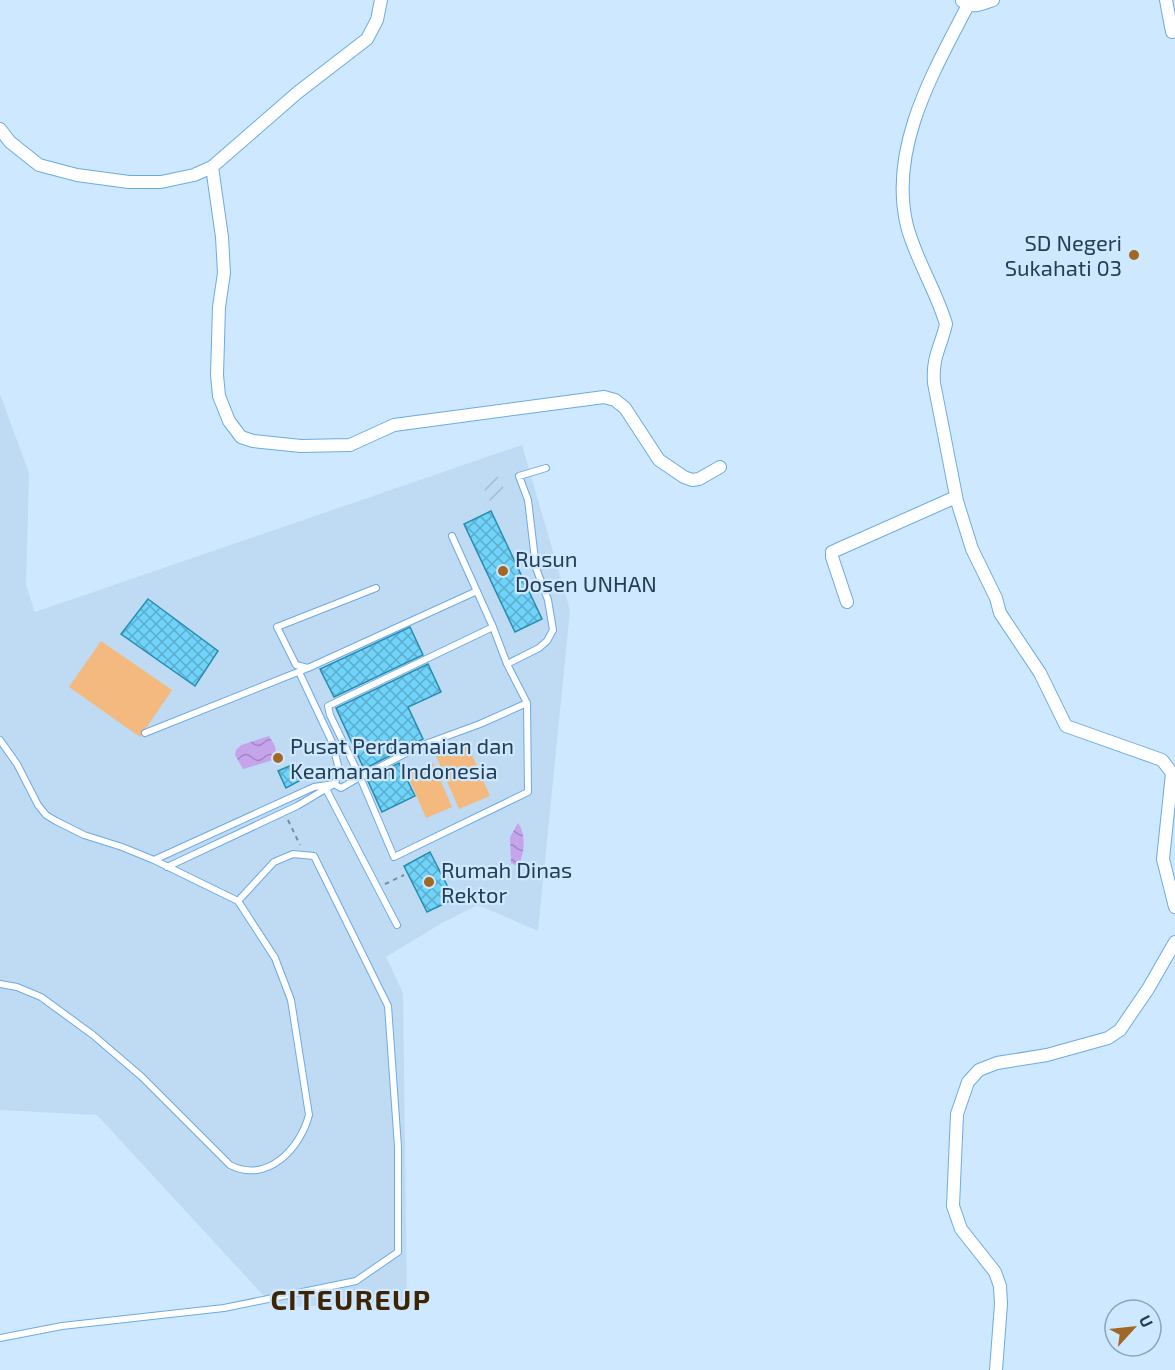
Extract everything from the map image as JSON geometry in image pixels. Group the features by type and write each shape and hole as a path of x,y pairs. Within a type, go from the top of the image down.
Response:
{"street":[{"path":"0,129 10,142 39,165 77,175 129,182 161,182 186,177 212,167 297,93 368,39 377,20 381,0"},
{"path":"993,0 974,6 964,3 919,108 907,149 903,183 907,224 946,324 936,351 933,370 956,497 964,529 996,598 1000,613 1040,673 1066,726 1162,760 1172,773 1164,859 1175,907"},
{"path":"1166,0 1172,32"},
{"path":"212,167 222,237 224,273 219,308 217,375 219,396 229,421 241,436 253,441 301,446 350,444 394,425 604,397 615,400 625,408 660,460 684,477 692,480 699,479 720,466"},
{"path":"847,602 832,552 956,497"},
{"path":"996,1370 1001,1304 1000,1286 988,1261 961,1229 953,1206 957,1114 968,1082 979,1070 997,1063 1047,1055 1108,1038 1120,1030 1148,989 1175,942"}],"lane":[{"path":"507,664 539,648 547,641 553,630 548,600 536,568 528,500 519,476 546,468"},
{"path":"452,536 493,627 507,664 527,703 528,792 394,857 328,706 493,627"},
{"path":"308,668 296,665 277,627 376,588"},
{"path":"145,734 299,672 477,591"},
{"path":"167,867 284,813 334,784 340,773 332,742 299,672"},
{"path":"154,860 314,787 334,784 341,788 420,746 480,724 527,703"},
{"path":"0,740 17,764 38,805 46,814 84,835 154,860 238,901 275,958 291,1000 309,1115 305,1129 283,1158 257,1170 247,1171 230,1165 142,1077 93,1035 41,997 17,987 0,984"},
{"path":"326,789 397,925"},
{"path":"0,1338 62,1326 224,1308 356,1281 398,1252 398,1148 388,1006 314,856 293,854 274,862 238,901"}],"path":[{"path":"284,813 305,855"},
{"path":"377,888 404,875"}],"shaded area":[{"name":"Pusat Perdamaian dan Keamanan Indonesia","path":"0,394 29,473 26,585 35,612 522,445 570,610 538,931 478,905 442,923 386,957 403,993 407,1301 275,1308 97,1115 0,1110"},
{"path":"497,475 507,495 491,503 481,483"},
{"path":"101,641 172,690 140,737 69,687"},
{"path":"467,743 490,796 459,809 436,756"},
{"path":"433,763 452,807 426,818 407,774"}],"water":[{"path":"269,736 275,746 277,759 243,769 235,755 236,750 241,745"},
{"path":"518,823 523,834 524,845 518,867 511,863 510,837"}],"building":[{"name":"Rusun Dosen UNHAN","path":"491,511 542,619 515,632 464,524"},
{"path":"148,599 218,651 195,686 121,634"},
{"path":"410,627 423,655 334,697 320,669"},
{"path":"428,664 441,692 408,707 423,739 364,769 336,708"},
{"path":"399,763 415,796 382,812 367,779"},
{"path":"294,764 301,780 286,788 278,771"},
{"name":"Rumah Dinas Rektor","path":"430,852 454,899 427,912 404,866"}],"place":[{"name":"SD Negeri Sukahati 03","path":"1134,255"},
{"name":"Rusun Dosen UNHAN","path":"503,571"},
{"name":"Pusat Perdamaian dan Keamanan Indonesia","path":"278,758"},
{"name":"Rumah Dinas Rektor","path":"429,882"}],"district":[{"name":"CITEUREUP","path":"351,1299"}]}
